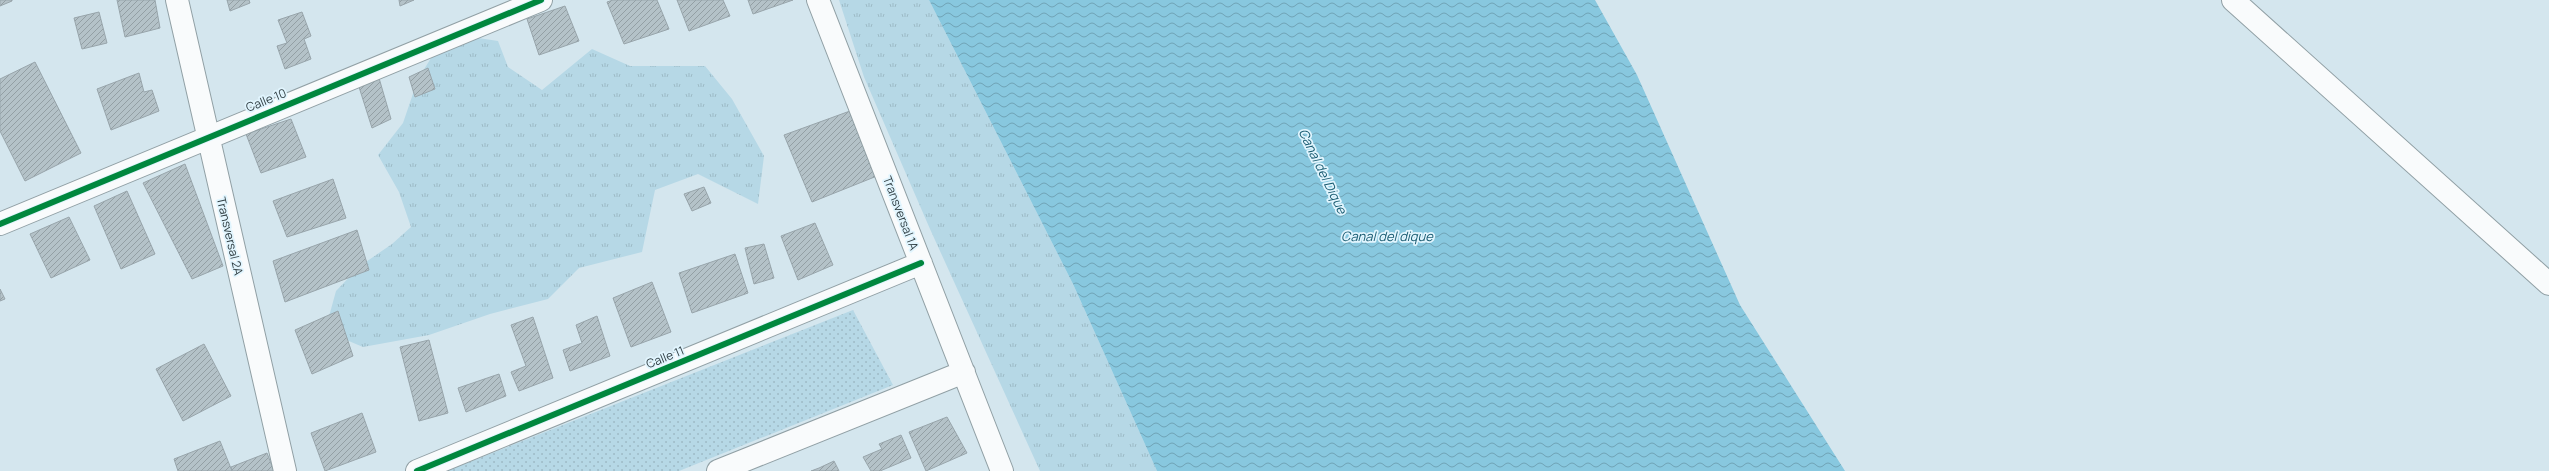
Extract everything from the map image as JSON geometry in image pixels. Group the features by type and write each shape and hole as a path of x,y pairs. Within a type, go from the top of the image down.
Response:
{"street":[{"name":"Transversal 2A","path":"178,0 207,136 285,471"},
{"name":"Calle 10","path":"0,224 207,136 541,0"},
{"name":"Transversal 1A","path":"818,0 1002,471"},
{"path":"2233,0 2549,284"},
{"name":"Calle 11","path":"416,471 921,263"},
{"path":"718,471 964,372"}],"green space":[{"path":"839,0 929,0 1073,284 1157,471 1040,471 930,229 864,77"},
{"path":"472,37 498,41 508,67 542,90 592,49 630,66 705,66 732,99 764,156 758,204 698,174 655,190 642,252 579,268 548,299 490,314 429,335 363,347 325,331 336,291 360,266 392,244 411,227 399,192 378,155 403,123 418,79 441,42"},
{"path":"853,310 893,385 679,471 447,471"}],"water":[{"name":"Canal del dique","path":"929,0 1595,0 1637,75 1740,305 1845,471 1157,471 1073,284"}],"building":[{"path":"0,0 12,0 12,1 0,6"},
{"path":"117,0 155,0 160,28 125,37"},
{"path":"227,0 249,0 250,3 230,11"},
{"path":"399,0 414,0 400,6"},
{"path":"613,0 657,0 669,29 624,44 607,2"},
{"path":"677,0 723,0 730,16 689,31"},
{"path":"748,0 793,0 753,14"},
{"path":"565,6 579,41 539,55 527,19"},
{"path":"99,12 107,43 82,49 74,18"},
{"path":"302,12 311,36 304,39 311,59 285,69 277,46 287,43 278,20"},
{"path":"35,62 81,153 25,181 0,131 0,79"},
{"path":"428,68 435,89 415,97 409,77"},
{"path":"139,73 144,92 152,90 159,111 111,130 97,89"},
{"path":"379,78 391,119 372,128 359,87"},
{"path":"850,111 877,176 812,202 784,135"},
{"path":"291,119 306,157 261,173 246,134"},
{"path":"185,164 223,266 192,279 143,183"},
{"path":"333,179 346,218 287,237 273,201"},
{"path":"704,187 711,203 692,211 684,194"},
{"path":"127,191 155,254 121,269 94,206"},
{"path":"69,217 90,260 51,278 30,234"},
{"path":"815,223 833,265 798,280 781,236"},
{"path":"357,230 369,270 285,302 273,261"},
{"path":"764,244 774,278 754,284 745,248"},
{"path":"735,254 748,293 692,313 679,273"},
{"path":"652,282 671,332 631,347 613,298"},
{"path":"0,289 5,299 0,301"},
{"path":"338,311 353,356 312,374 295,330"},
{"path":"597,316 610,356 570,371 563,350 582,343 576,325"},
{"path":"533,317 553,378 519,391 511,372 526,366 511,325"},
{"path":"429,340 448,413 419,421 400,347"},
{"path":"204,344 231,396 183,421 156,369"},
{"path":"499,374 506,396 466,412 458,388"},
{"path":"362,413 376,452 325,471 311,433"},
{"path":"947,417 967,453 926,471 909,432"},
{"path":"901,435 911,458 880,471 871,471 863,457 882,449 879,444"},
{"path":"220,441 232,471 178,471 174,459"},
{"path":"267,453 274,471 232,471 231,467"},
{"path":"834,461 839,471 811,471 819,468"}],"cycle path":[{"path":"0,224 541,0"},
{"path":"417,471 921,263"}],"water label":[{"name":"Canal del Dique","path":"1323,171"}]}
